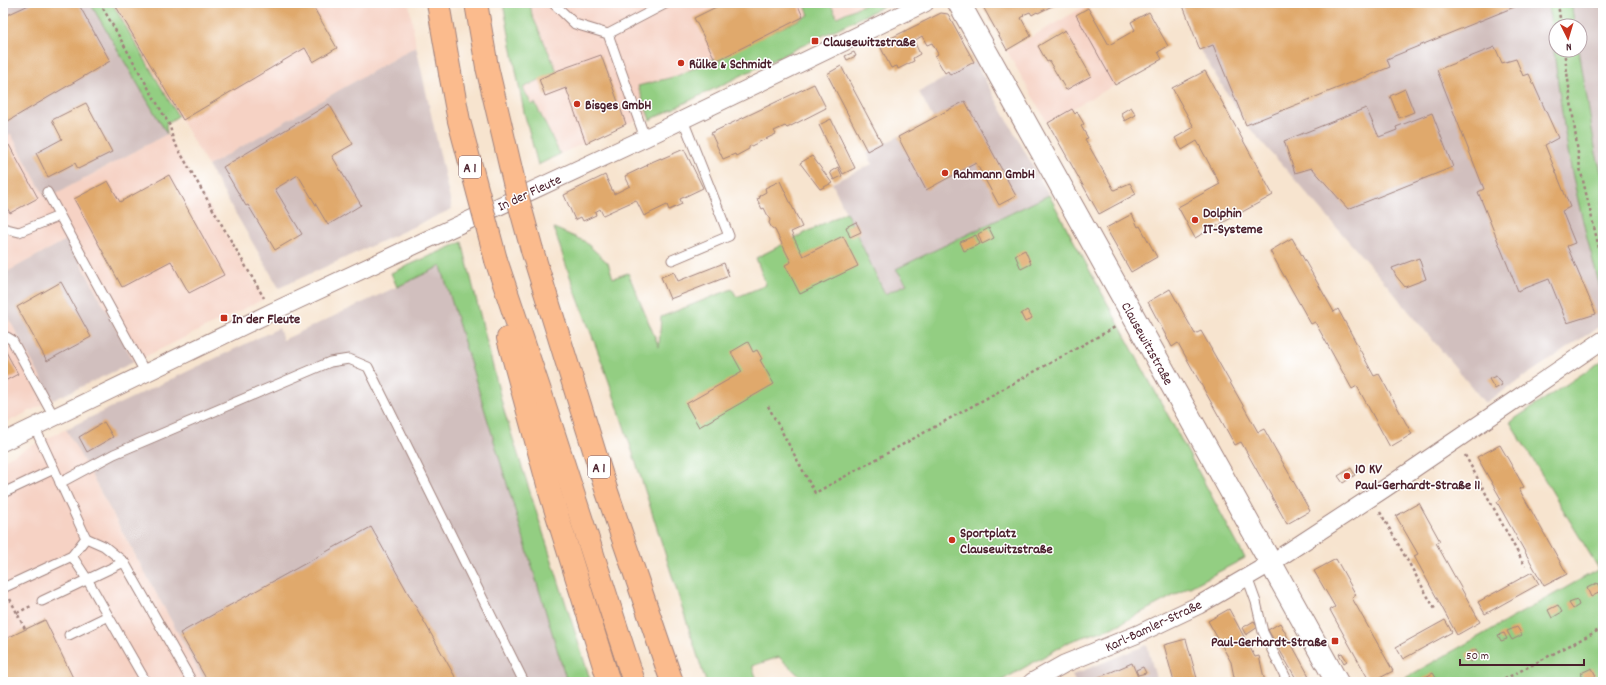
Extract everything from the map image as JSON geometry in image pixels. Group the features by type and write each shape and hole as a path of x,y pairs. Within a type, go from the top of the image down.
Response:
{"highway":[{"name":"A 1","path":"438,3 459,121 496,260 634,682"},
{"name":"A 1","path":"476,3 493,96 532,250 606,489 672,682"},
{"path":"496,260 502,316 550,492 609,682"}],"street":[{"name":"In der Fleute","path":"3,442 145,372 645,138 925,3"},
{"name":"Clausewitzstraße","path":"959,3 1337,682"},
{"path":"1272,563 1372,498 1603,340"},
{"name":"Karl-Bamler-Straße","path":"1032,682 1064,664 1138,634 1199,605 1272,563"}],"lane":[{"path":"553,3 575,24 608,34 667,3"},
{"path":"608,34 645,138"},
{"path":"672,260 728,236 683,120"},
{"path":"48,192 59,216 145,372"},
{"path":"3,228 19,232 59,216"},
{"path":"3,338 7,337 12,340 54,417"},
{"path":"60,483 114,454 330,362 349,358 368,367 524,682"},
{"path":"34,426 86,538 104,546 124,562 192,682"},
{"path":"3,494 54,470"},
{"path":"4,588 72,556 86,538"},
{"path":"72,556 87,579 146,682"},
{"path":"42,601 124,562"},
{"path":"1247,577 1256,602 1263,632 1287,680"},
{"path":"69,635 108,616"}],"path":[{"path":"100,3 170,126 173,140 272,312"},
{"path":"1558,3 1560,18"},
{"path":"1565,58 1580,168 1603,265"},
{"path":"768,406 815,493 1133,316"},
{"path":"1457,440 1525,566"},
{"path":"1372,498 1436,611"},
{"path":"4,588 25,629"},
{"path":"1499,682 1603,628"}],"shaded area":[{"path":"3,3 90,3 167,134 46,199 11,134 3,138"},
{"path":"112,3 409,3 416,46 208,166"},
{"name":"Rülke & Schmidt","path":"530,3 883,3 649,116 626,124 560,154 536,103 532,105 523,88 557,71 532,15"},
{"path":"1181,3 1548,3 1550,18 1548,18 1548,58 1555,58 1571,167 1586,236 1603,298 1603,324 1485,403 1387,285 1247,125 1201,52"},
{"path":"1571,3 1603,3 1603,179 1596,153 1580,58 1588,58 1588,18 1574,18"},
{"path":"1087,5 1128,78 1047,122 1007,51"},
{"path":"416,46 452,209 279,288 208,166"},
{"name":"Rahmann GmbH","path":"975,62 1049,195 897,269 907,284 885,294 832,183 872,164 867,153 933,118 919,92"},
{"path":"11,134 46,199 167,134 264,299 134,362 68,239 3,274 3,138"},
{"path":"68,239 134,362 53,400 3,308 3,274"},
{"path":"441,266 567,682 205,682 66,429 279,328 283,340"},
{"path":"3,308 53,400 3,424"},
{"path":"66,429 205,682 3,682 3,460"},
{"path":"1147,645 1157,682 1075,682 1072,675"}],"green space":[{"path":"90,3 112,3 178,116 166,124 167,134"},
{"path":"503,3 530,3 532,15 557,71 523,88 532,105 535,103 560,154 538,165 524,112"},
{"path":"804,3 830,3 837,17 867,3 890,3 650,120 638,86 677,76 809,15"},
{"path":"1548,3 1571,3 1574,18 1550,18"},
{"path":"1555,58 1580,58 1596,153 1603,179 1603,298 1578,201 1567,148"},
{"path":"1049,195 1245,558 1114,627 1071,641 999,682 806,682 779,657 752,666 758,682 706,682 617,405 554,228 584,241 608,263 613,278 628,273 659,347 661,317 732,289 737,297 766,285 756,258 846,212 885,294 907,284 896,269"},
{"path":"462,242 504,411 591,682 567,682 441,266 397,287 391,273"},
{"path":"1603,360 1603,682 1398,682 1599,569 1510,422"}],"building":[{"path":"33,3 78,3 110,61 3,124 3,17"},
{"path":"114,3 279,3 280,6 286,3 311,3 337,48 313,62 305,48 183,120"},
{"path":"724,3 797,3 803,17 716,61 694,18"},
{"path":"981,3 1058,3 1038,13 1037,12 1032,15 1030,12 1023,15 1024,16 1021,18 1031,36 1007,50"},
{"path":"1182,3 1524,3 1387,59 1390,67 1246,125 1213,45 1200,50"},
{"path":"1088,8 1109,45 1135,30 1131,22 1149,12 1168,46 1158,52 1162,59 1115,85 1076,15"},
{"path":"941,13 948,14 974,62 950,75 948,71 945,73 935,56 938,54 932,43 927,45 922,36 914,41 920,54 913,58 914,61 898,69 897,66 891,68 879,44"},
{"path":"1065,30 1091,76 1066,90 1049,61 1047,62 1038,46"},
{"path":"1495,47 1502,63 1516,59 1523,76 1529,74 1558,138 1545,145 1570,207 1562,211 1575,243 1567,246 1596,314 1567,323 1549,279 1518,291 1478,192 1484,189 1437,70"},
{"path":"854,52 856,56 847,60 845,56"},
{"name":"Bisges GmbH","path":"601,55 626,124 586,143 566,88 545,96 539,79"},
{"path":"841,66 882,143 867,151 827,74"},
{"path":"1205,71 1273,195 1195,238 1178,207 1220,184 1197,141 1182,150 1175,138 1194,127 1172,88"},
{"path":"814,84 826,108 787,128 785,126 774,131 776,134 749,147 749,149 736,156 735,154 723,159 711,133"},
{"path":"1405,89 1414,112 1399,118 1390,96"},
{"path":"965,101 1016,196 999,205 976,163 926,190 898,137"},
{"path":"86,103 112,152 78,169 75,163 48,177 36,153 62,139 52,120"},
{"path":"329,104 353,144 332,156 361,205 328,225 298,175 275,189 302,234 275,250 248,205 246,206 223,167"},
{"path":"1131,107 1136,115 1125,121 1121,113"},
{"path":"1366,108 1379,137 1397,130 1396,127 1432,113 1453,167 1348,209 1312,168 1295,173 1284,141"},
{"path":"1072,109 1075,114 1077,112 1084,124 1081,126 1088,138 1085,139 1114,190 1130,183 1136,194 1099,214 1048,123"},
{"path":"831,119 855,168 843,174 819,125"},
{"path":"9,145 38,198 10,213 3,201 3,149"},
{"path":"684,149 703,188 680,199 682,204 669,210 667,205 644,216 636,200 603,215 600,209 595,212 596,215 583,221 581,217 575,220 564,195 605,175 614,194 630,186 625,176 648,165 647,164"},
{"path":"812,156 832,183 820,189 800,163"},
{"path":"838,167 842,176 834,180 830,172"},
{"path":"169,175 224,275 189,293 171,261 122,287 74,199 108,181 120,202"},
{"path":"780,181 802,227 791,232 803,256 843,236 858,266 800,294 785,265 791,262 775,230 769,223 770,220 764,208 762,209 757,199 766,192 765,188"},
{"path":"1132,214 1138,227 1140,226 1157,257 1131,272 1106,228"},
{"path":"856,222 861,232 850,237 846,227"},
{"path":"989,228 994,238 982,244 978,234"},
{"path":"976,235 980,244 964,251 960,242"},
{"path":"1292,238 1334,312 1338,309 1374,376 1379,374 1412,434 1390,447 1357,386 1352,389 1315,322 1311,324 1270,251"},
{"path":"1025,250 1031,264 1021,269 1015,255"},
{"path":"1419,258 1426,279 1405,287 1396,276 1392,268"},
{"path":"724,263 729,276 670,299 661,277 674,272 678,281"},
{"path":"61,282 91,337 47,361 17,307"},
{"path":"1170,289 1195,334 1201,331 1258,432 1264,429 1310,511 1287,524 1241,442 1235,445 1178,343 1172,347 1148,302"},
{"path":"1027,310 1032,318 1025,322 1021,314"},
{"path":"748,342 753,352 757,350 762,359 760,360 774,384 699,427 686,404 742,372 731,352"},
{"path":"3,350 5,350 18,374 3,382"},
{"path":"1496,376 1502,385 1495,389 1489,379"},
{"path":"104,422 113,437 87,452 79,437"},
{"path":"1500,445 1524,487 1519,489 1567,574 1544,586 1497,502 1501,499 1477,457"},
{"name":"10 KV Paul-Gerhardt-Straße 11","path":"1351,468 1355,475 1343,483 1338,476"},
{"path":"1419,503 1440,541 1436,543 1480,622 1457,635 1414,556 1418,554 1396,516"},
{"path":"371,527 458,682 208,682 180,633"},
{"path":"1336,559 1356,595 1352,598 1393,671 1372,682 1370,682 1330,610 1335,607 1314,571"},
{"path":"1532,572 1539,584 1485,614 1478,602"},
{"path":"1597,583 1602,591 1591,597 1587,588"},
{"path":"1577,600 1579,605 1573,609 1569,603"},
{"path":"1558,605 1562,612 1552,618 1548,610"},
{"path":"1229,609 1255,657 1259,656 1265,682 1235,682 1231,662 1208,621"},
{"path":"45,620 75,682 3,682 3,640"},
{"path":"1445,620 1452,632 1403,659 1396,647"},
{"path":"1254,621 1258,627 1246,635 1242,628"},
{"path":"1280,623 1309,676 1298,682 1268,630"},
{"path":"1517,627 1522,635 1512,640 1507,631"},
{"path":"1504,633 1507,639 1501,641 1498,635"},
{"path":"1186,639 1198,682 1174,682 1164,645"},
{"path":"1476,649 1481,657 1470,662 1466,654"},
{"path":"1342,653 1347,661 1344,663 1339,654"},
{"path":"1132,663 1140,682 1088,682"},
{"path":"1143,667 1146,673 1138,675 1136,670"},
{"path":"1592,668 1596,676 1585,681 1581,673"},
{"path":"1433,673 1438,681 1424,682 1422,679"}],"place":[{"name":"Clausewitzstraße","path":"815,41"},
{"name":"Rülke & Schmidt","path":"681,63"},
{"name":"Bisges GmbH","path":"577,104"},
{"name":"Rahmann GmbH","path":"945,173"},
{"name":"Dolphin IT-Systeme","path":"1195,220"},
{"name":"In der Fleute","path":"224,318"},
{"name":"10 KV Paul-Gerhardt-Straße 11","path":"1347,476"},
{"name":"Sportplatz Clausewitzstraße","path":"952,540"},
{"name":"Paul-Gerhardt-Straße","path":"1335,641"}]}
